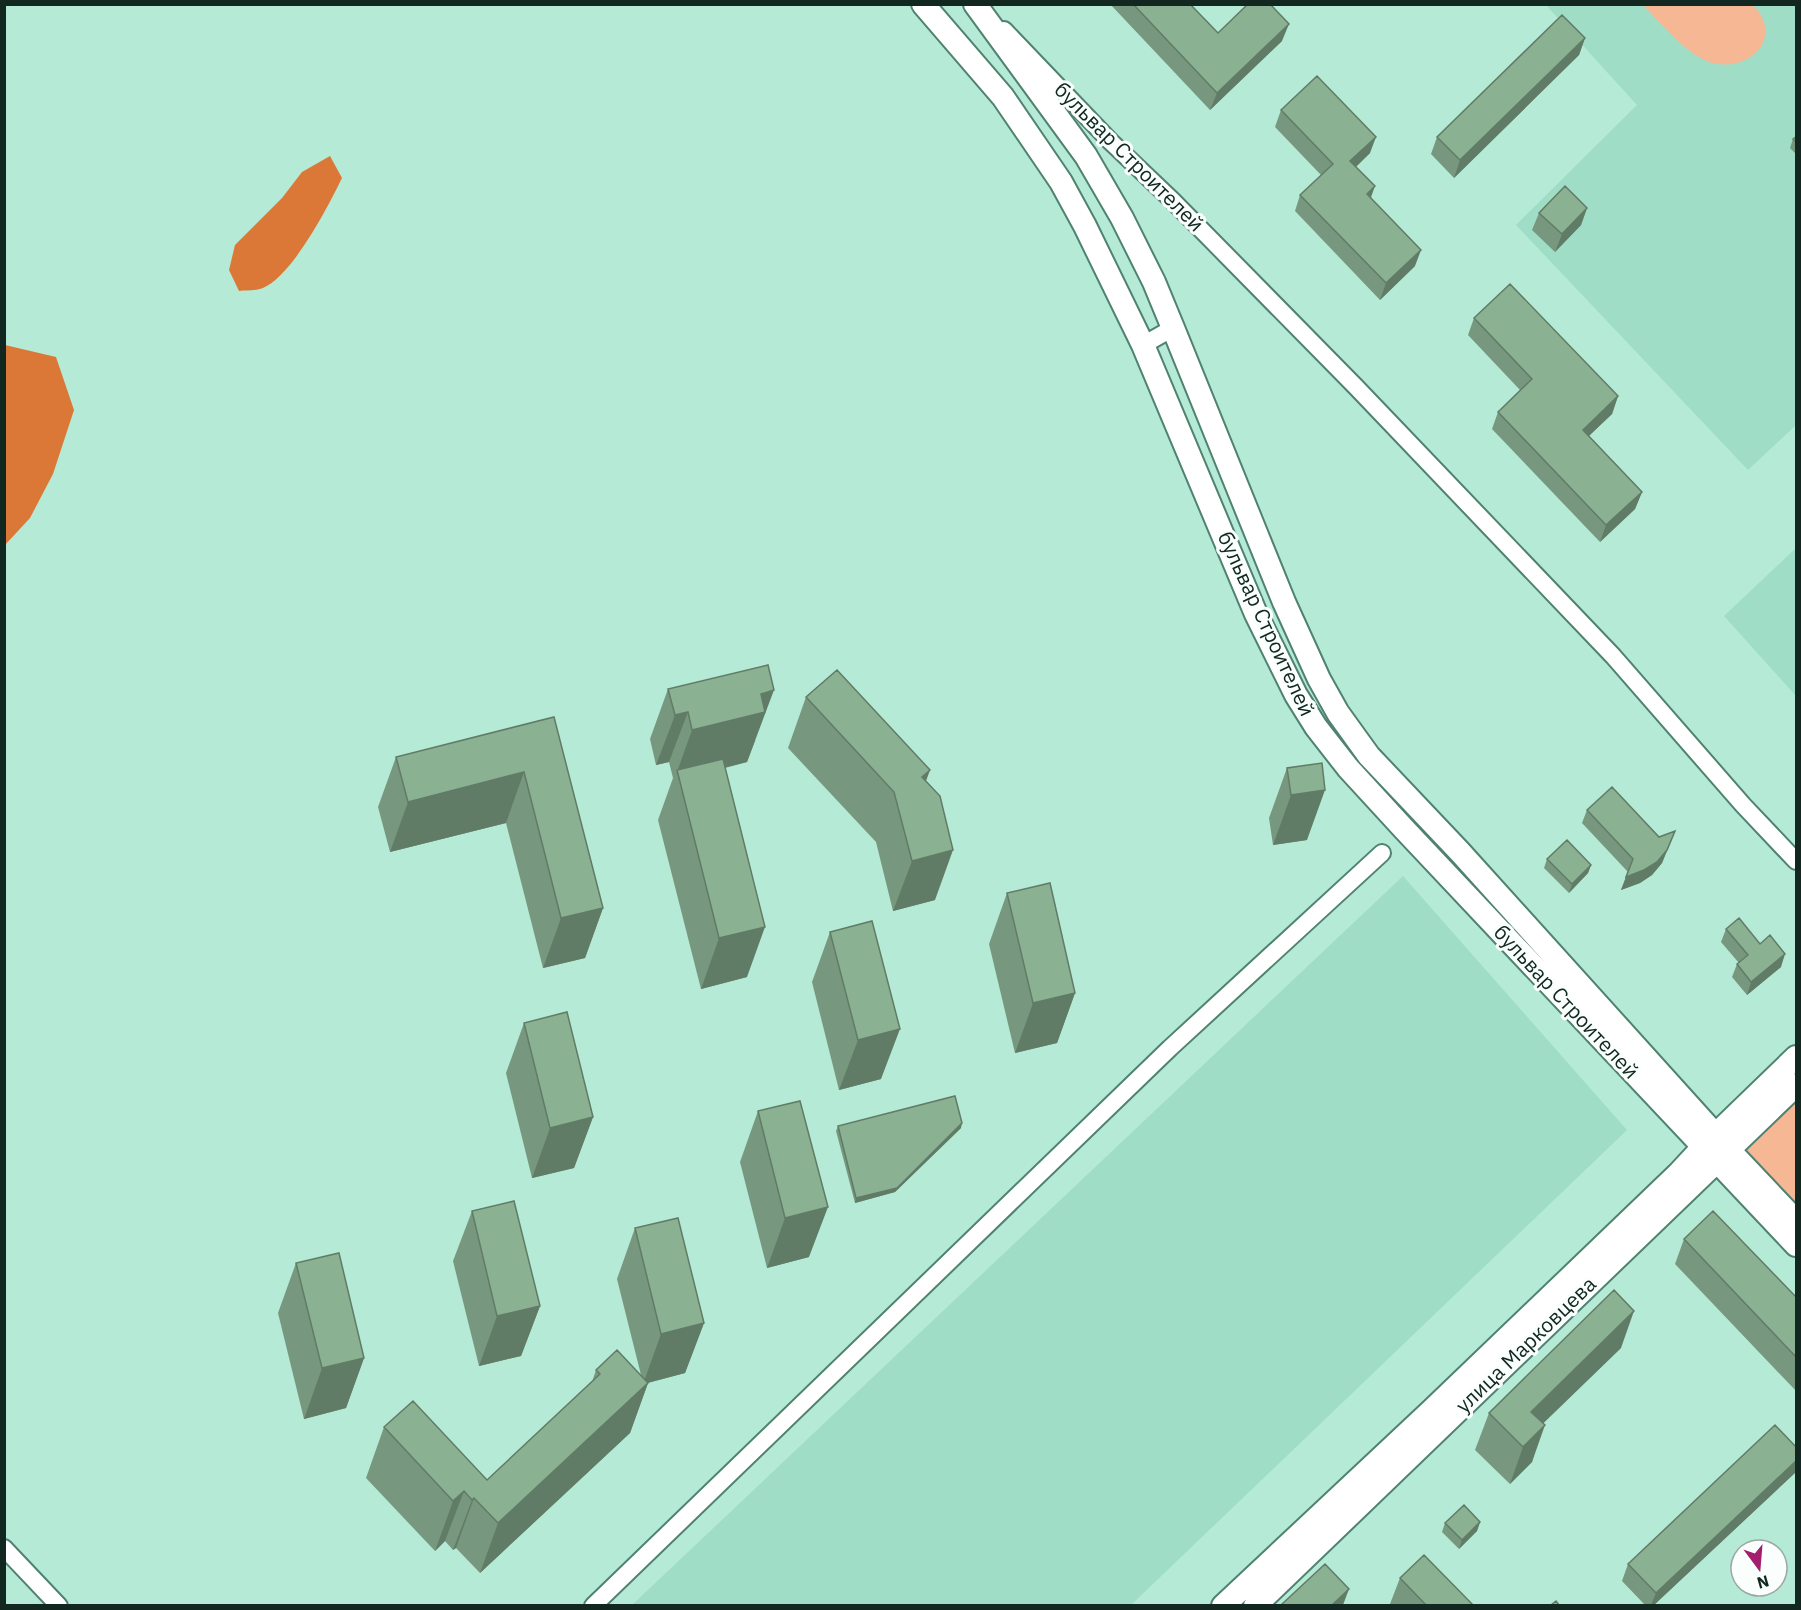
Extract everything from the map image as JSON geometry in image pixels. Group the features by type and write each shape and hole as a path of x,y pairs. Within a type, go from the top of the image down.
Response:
{"main road":[{"name":"бульвар Строителей","path":"977,4 1086,156 1122,218 1154,282 1284,602 1319,680 1338,713 1369,756 1460,852 1797,1245"},
{"name":"бульвар Строителей","path":"934,8 1003,97 1055,173 1085,226 1143,345 1256,614 1296,695 1316,727 1348,768 1404,830 1716,1149 1797,1221"},
{"name":"улица Марковцева","path":"1254,1605 1716,1149 1797,1057"},
{"name":"улица Марковцева","path":"1223,1605 1440,1402 1678,1174 1716,1149 1797,1084"}],"street":[{"name":"бульвар Строителей","path":"977,4 1111,142 1173,201 1356,387 1613,656 1743,805 1797,861"},
{"path":"1086,156 1096,147 1111,142"},
{"path":"1143,345 1173,328"},
{"path":"593,1605 1161,1056 1382,853"},
{"path":"4,1548 59,1605"}],"shaded area":[{"path":"1546,5 1796,5 1796,425 1748,470 1516,225 1637,105"},
{"path":"1643,5 1753,5 1762,16 1765,38 1753,55 1742,61 1717,64 1697,56 1686,48"},
{"path":"330,156 342,178 328,206 297,256 286,270 263,288 239,291 229,270 235,245 282,198 302,172"},
{"path":"5,345 56,357 74,410 53,474 30,518 5,545"},
{"path":"1796,548 1796,696 1724,616"},
{"path":"1403,876 1627,1130 1131,1605 632,1605"},
{"path":"1796,1085 1796,1221 1730,1151"}],"building":[{"path":"1133,4 1190,4 1218,33 1248,4 1270,4 1289,24 1217,93"},
{"path":"1562,15 1585,38 1460,160 1437,137"},
{"path":"1317,76 1376,137 1350,161 1375,186 1367,194 1421,250 1386,283 1300,195 1333,164 1281,110"},
{"path":"1565,186 1587,208 1562,234 1539,213"},
{"path":"1510,284 1618,396 1583,430 1642,492 1606,525 1498,412 1532,379 1474,318"},
{"path":"768,665 774,690 761,694 765,712 692,730 688,712 675,715 668,689"},
{"path":"837,670 930,770 922,777 940,796 953,850 912,861 894,792 806,697"},
{"path":"554,717 603,908 561,918 524,772 408,802 396,757"},
{"path":"723,759 765,927 719,938 677,770"},
{"path":"1322,763 1325,790 1291,795 1287,768"},
{"path":"1612,787 1659,837 1675,831 1667,850 1657,862 1626,877 1633,859 1587,810"},
{"path":"1567,840 1591,865 1572,884 1547,859"},
{"path":"1050,883 1075,993 1033,1003 1007,893"},
{"path":"1739,918 1760,944 1770,935 1785,954 1751,982 1737,964 1748,955 1726,929"},
{"path":"872,921 900,1029 858,1040 830,932"},
{"path":"567,1012 593,1117 550,1128 524,1023"},
{"path":"955,1096 962,1123 897,1188 856,1198 838,1126"},
{"path":"800,1101 828,1207 785,1218 758,1111"},
{"path":"514,1201 540,1306 497,1316 472,1211"},
{"path":"1713,1211 1797,1298 1797,1358 1684,1239"},
{"path":"678,1218 704,1323 661,1334 635,1228"},
{"path":"339,1253 364,1358 322,1368 296,1263"},
{"path":"1614,1290 1634,1311 1531,1412 1545,1425 1523,1447 1489,1413"},
{"path":"617,1350 648,1383 498,1523 464,1491 453,1501 384,1427 413,1401 487,1480 600,1374 596,1370"},
{"path":"1775,1425 1797,1448 1797,1460 1656,1593 1628,1564"},
{"path":"1464,1505 1480,1522 1462,1540 1445,1523"},
{"path":"1424,1555 1473,1605 1426,1605 1400,1578"},
{"path":"1325,1564 1349,1589 1332,1605 1281,1605"}]}
